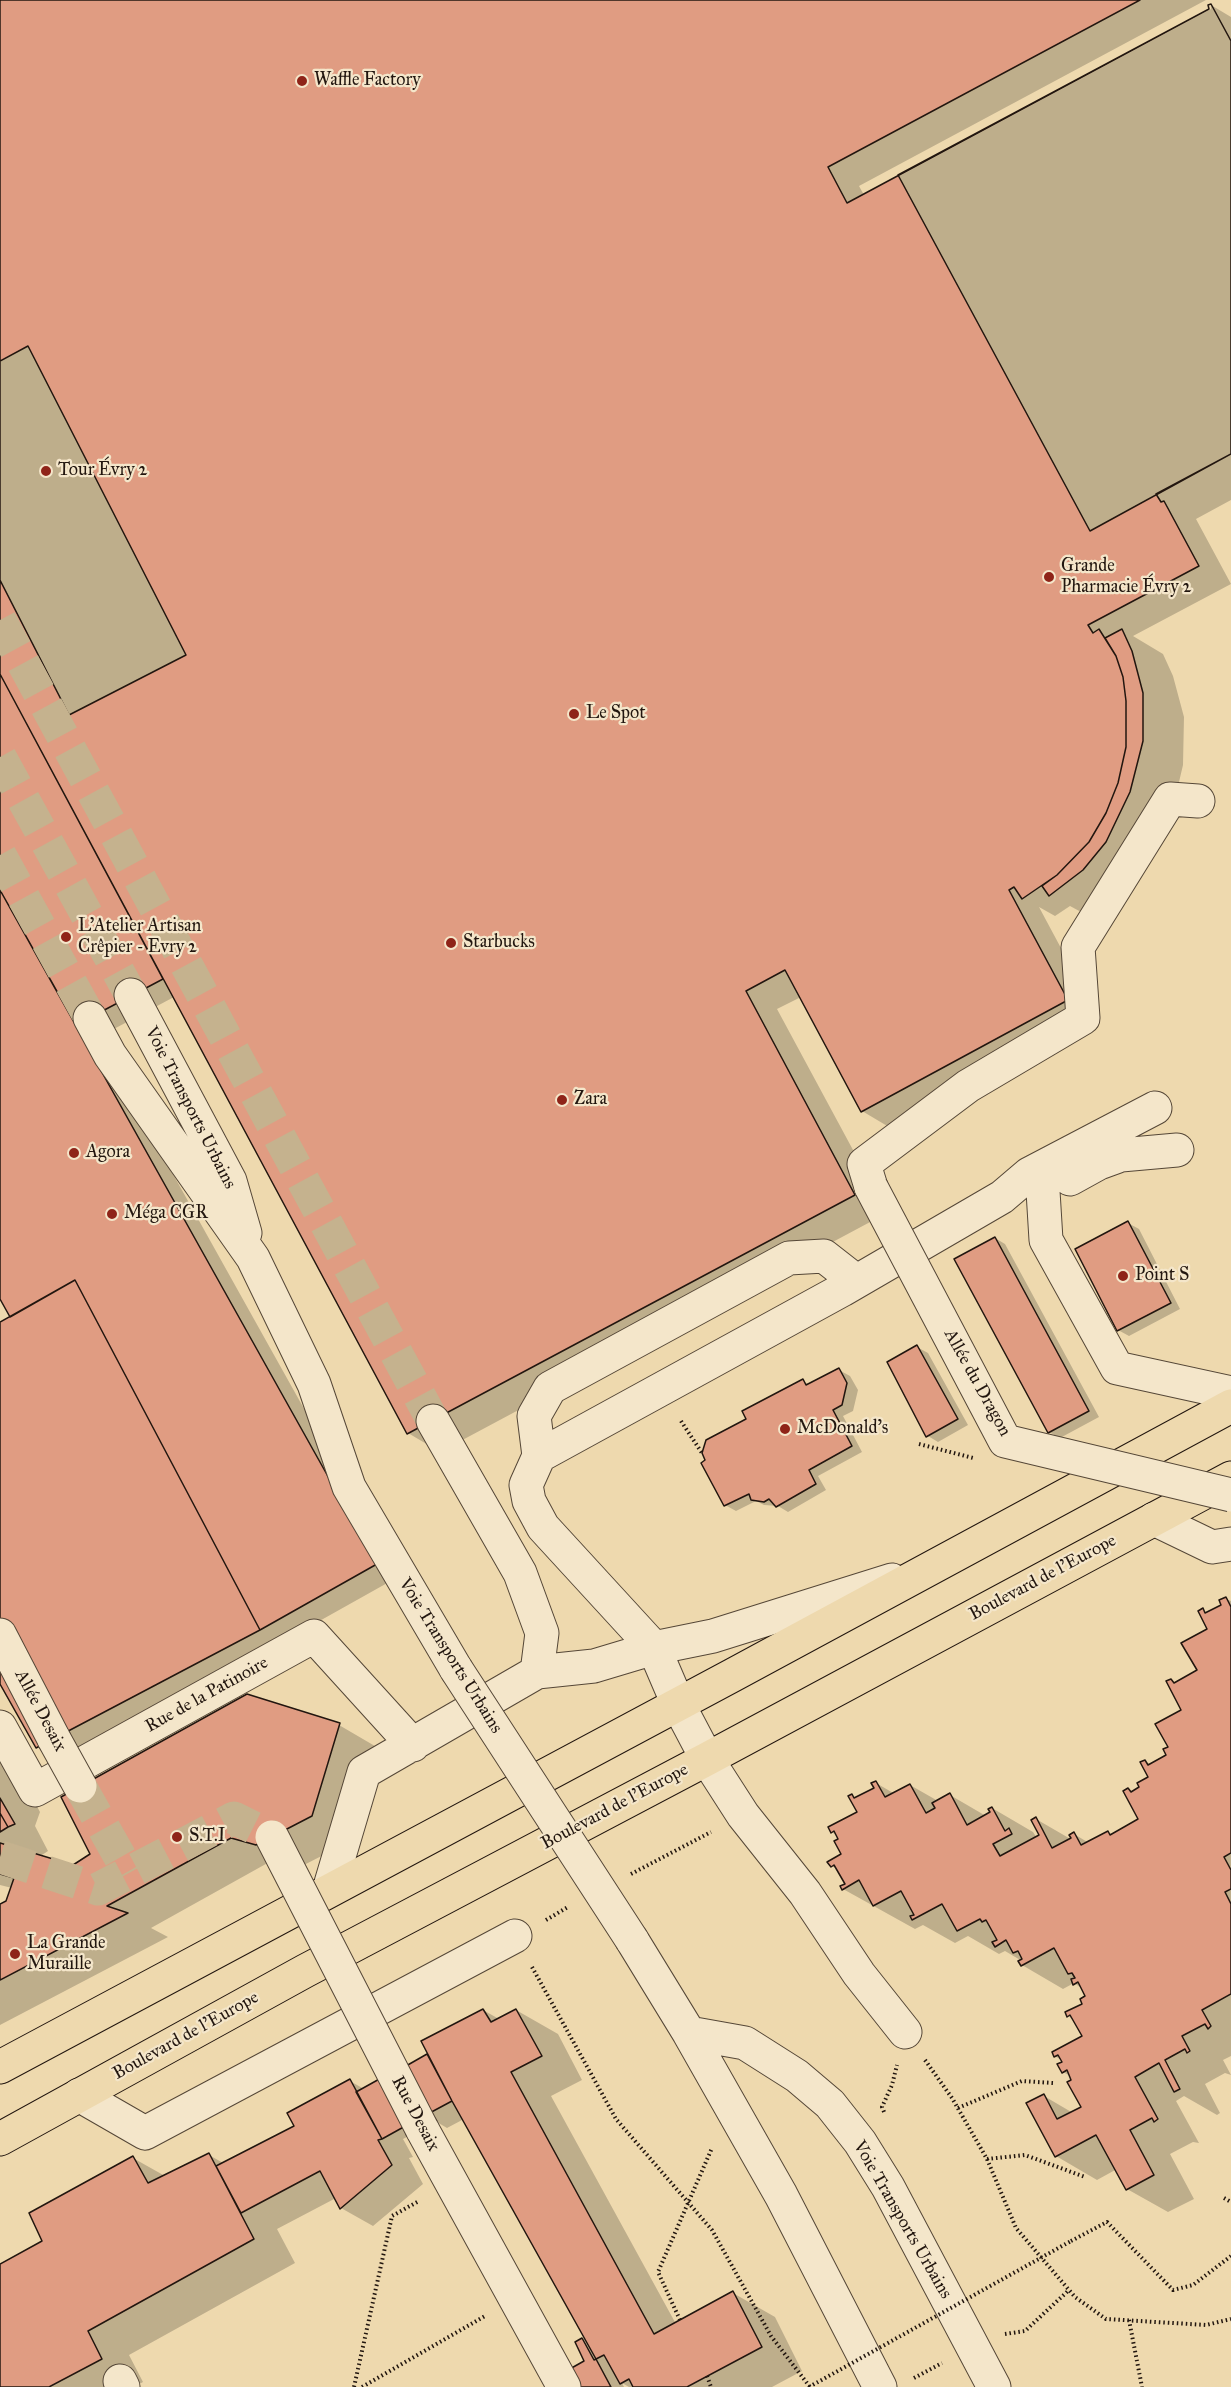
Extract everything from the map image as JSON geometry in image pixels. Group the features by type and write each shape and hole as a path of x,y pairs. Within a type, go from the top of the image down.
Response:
{"main road":[{"path":"0,2067 1231,1406"},
{"name":"Boulevard de l'Europe","path":"0,2139 305,1971 1231,1478"}],"street":[{"name":"Allée du Dragon","path":"1198,801 1170,800 1078,947 1083,1018 968,1086 864,1164 871,1187 1005,1441 1231,1495"},
{"name":"Voie Transports Urbains","path":"131,995 230,1181 253,1257 314,1384 349,1487 456,1669 632,1940 689,2033 781,2195 880,2387"},
{"name":"Voie Transports Urbains","path":"90,1018 110,1055 253,1257"},
{"path":"539,1456 856,1281 1002,1197 1029,1174 1155,1108"},
{"path":"1002,1197 1043,1191 1099,1163 1121,1155 1177,1150"},
{"path":"1043,1191 1046,1240 1117,1368 1231,1393"},
{"path":"856,1281 824,1256 789,1258 550,1388 534,1416 539,1456 526,1485 529,1501 543,1527 654,1648 678,1704 707,1759 743,1815 805,1893 859,1974 905,2032"},
{"path":"432,1421 520,1573 542,1633 537,1672"},
{"path":"462,1470 494,1484 526,1485"},
{"path":"1154,1519 1212,1546 1231,1544"},
{"path":"329,1890 364,1772 537,1672 594,1666 654,1648 712,1636 925,1569"},
{"name":"Allée Desaix","path":"0,1635 80,1786"},
{"name":"Rue de la Patinoire","path":"0,1726 35,1790 314,1636 412,1745"},
{"name":"Rue Desaix","path":"272,1837 451,2184 564,2387"},
{"path":"80,2095 145,2133 515,1936"},
{"name":"Voie Transports Urbains","path":"689,2033 745,2043 796,2076 830,2104 860,2142 888,2187 994,2387"}],"path":[{"path":"918,1444 972,1459"},
{"path":"627,1876 743,1815"},
{"path":"574,1904 515,1936 616,2119 712,2230 771,2336 810,2387 1107,2222 1173,2290 1193,2284 1231,2256"},
{"path":"905,2032 958,2108 987,2159 1016,2228 1075,2297 1106,2319 1206,2325 1231,2319"},
{"path":"886,2117 882,2107 892,2085 905,2032"},
{"path":"958,2108 1022,2081 1053,2083"},
{"path":"680,2320 658,2272 731,2107"},
{"path":"987,2159 1025,2155 1084,2177"},
{"path":"354,2387 392,2216 451,2184"},
{"path":"1224,2198 1231,2202"},
{"path":"995,2335 1025,2331 1069,2290"},
{"path":"362,2387 495,2310"},
{"path":"1129,2320 1142,2387"},
{"path":"707,2376 711,2387"}],"building":[{"name":"Le Spot","path":"0,0 1140,0 828,167 847,203 1209,9 1208,5 1211,4 1231,41 1231,454 1156,494 1161,502 1164,501 1199,566 1088,625 1093,633 1099,629 1116,656 1123,677 1126,701 1126,747 1118,783 1106,813 1089,842 1057,875 1022,899 1014,887 1009,890 1068,1000 861,1112 785,970 746,991 855,1195 407,1434 0,674"},
{"path":"1211,4 1231,41 1231,454 1090,531 898,175 1209,9 1208,5"},
{"name":"Tour Évry 2","path":"28,346 186,655 69,715 0,580 0,361"},
{"path":"1122,629 1132,651 1143,693 1143,741 1130,792 1106,842 1083,870 1049,896 1042,886 1057,875 1089,842 1106,813 1118,783 1126,747 1126,701 1123,677 1116,656 1105,638"},
{"path":"0,674 163,979 76,1025 0,890"},
{"name":"Agora","path":"0,890 377,1564 260,1630 75,1280 10,1317 0,1299"},
{"name":"Point S","path":"1128,1221 1171,1303 1117,1331 1075,1249"},
{"path":"995,1237 1089,1411 1048,1433 954,1259"},
{"path":"75,1280 260,1630 36,1748 0,1684 0,1322"},
{"path":"917,1345 958,1419 926,1437 887,1362"},
{"name":"McDonald's","path":"839,1368 847,1383 842,1405 833,1410 852,1446 809,1470 816,1484 776,1507 769,1499 764,1502 751,1500 749,1494 724,1506 701,1463 705,1460 702,1453 706,1440 746,1419 742,1411 803,1379 806,1385"},
{"path":"1226,1597 1231,1607 1231,1853 1224,1857 1231,1870 1231,1889 1225,1892 1231,1904 1231,1994 1202,2010 1211,2026 1208,2029 1205,2024 1182,2036 1190,2051 1187,2053 1185,2049 1165,2060 1180,2089 1174,2092 1159,2063 1135,2077 1158,2119 1154,2122 1152,2118 1130,2130 1154,2175 1126,2190 1096,2135 1055,2157 1026,2103 1044,2094 1057,2119 1081,2107 1067,2082 1071,2080 1067,2070 1062,2073 1057,2064 1062,2062 1058,2055 1054,2057 1052,2052 1082,2036 1070,2015 1067,2017 1065,2012 1082,2004 1080,1999 1085,1996 1078,1982 1073,1985 1071,1979 1075,1978 1072,1973 1068,1974 1054,1948 1021,1966 1018,1961 1022,1959 1018,1951 1013,1953 1006,1940 995,1947 992,1942 997,1940 986,1920 982,1922 980,1919 957,1931 942,1904 912,1920 910,1916 914,1915 901,1891 873,1906 859,1880 842,1890 840,1886 845,1884 834,1865 831,1867 827,1862 841,1854 834,1841 838,1839 834,1831 831,1833 828,1827 857,1812 848,1796 852,1794 854,1798 874,1788 871,1783 876,1781 885,1797 910,1784 926,1813 935,1808 932,1803 950,1793 967,1825 990,1812 988,1809 992,1807 1005,1831 1009,1828 1012,1834 993,1844 1000,1856 1039,1835 1031,1820 1036,1817 1052,1848 1071,1838 1069,1835 1074,1832 1081,1845 1108,1831 1110,1835 1138,1819 1123,1791 1128,1788 1131,1792 1139,1787 1137,1783 1148,1777 1140,1762 1145,1760 1148,1765 1166,1755 1163,1749 1168,1747 1155,1724 1181,1710 1166,1681 1171,1679 1174,1683 1197,1670 1181,1643 1207,1629 1198,1611 1203,1608 1205,1613 1221,1605 1219,1600"},
{"name":"S.T.I","path":"247,1694 340,1723 312,1816 256,1845 231,1838 107,1906 128,1913 0,1980 0,1904 6,1901 14,1878 0,1874 0,1843 73,1865 90,1854 61,1797"},
{"path":"0,1798 15,1824 8,1827 0,1813"},
{"path":"0,1813 8,1827 0,1832"},
{"path":"483,2009 491,2022 516,2009 542,2056 511,2072 654,2334 733,2291 762,2347 687,2387 633,2387 629,2379 620,2384 604,2355 596,2359 421,2041"},
{"path":"427,2054 452,2101 424,2116 399,2070"},
{"path":"383,2077 409,2124 382,2139 356,2092"},
{"path":"350,2079 382,2139 378,2140 392,2165 340,2209 320,2171 241,2213 216,2166 294,2126 287,2113"},
{"path":"209,2153 254,2239 88,2331 102,2359 49,2387 0,2387 0,2264 42,2241 29,2213 133,2156 148,2183"},
{"path":"582,2338 611,2387 577,2387 568,2370 584,2361 575,2342"}],"tunnel":[{"path":"0,620 433,1421"},
{"path":"0,757 131,995"},
{"path":"0,855 90,1018"},
{"path":"80,1786 129,1873"},
{"path":"0,1857 98,1889 234,1818 272,1837"}],"place":[{"name":"Waffle Factory","path":"302,81"},
{"name":"Tour Évry 2","path":"46,471"},
{"name":"Grande Pharmacie Évry 2","path":"1049,577"},
{"name":"Le Spot","path":"574,714"},
{"name":"L'Atelier Artisan Crêpier - Evry 2","path":"66,937"},
{"name":"Starbucks","path":"451,943"},
{"name":"Zara","path":"562,1100"},
{"name":"Agora","path":"74,1153"},
{"name":"Méga CGR","path":"112,1214"},
{"name":"Point S","path":"1123,1276"},
{"name":"McDonald's","path":"785,1429"},
{"name":"S.T.I","path":"177,1837"},
{"name":"La Grande Muraille","path":"15,1954"}]}
